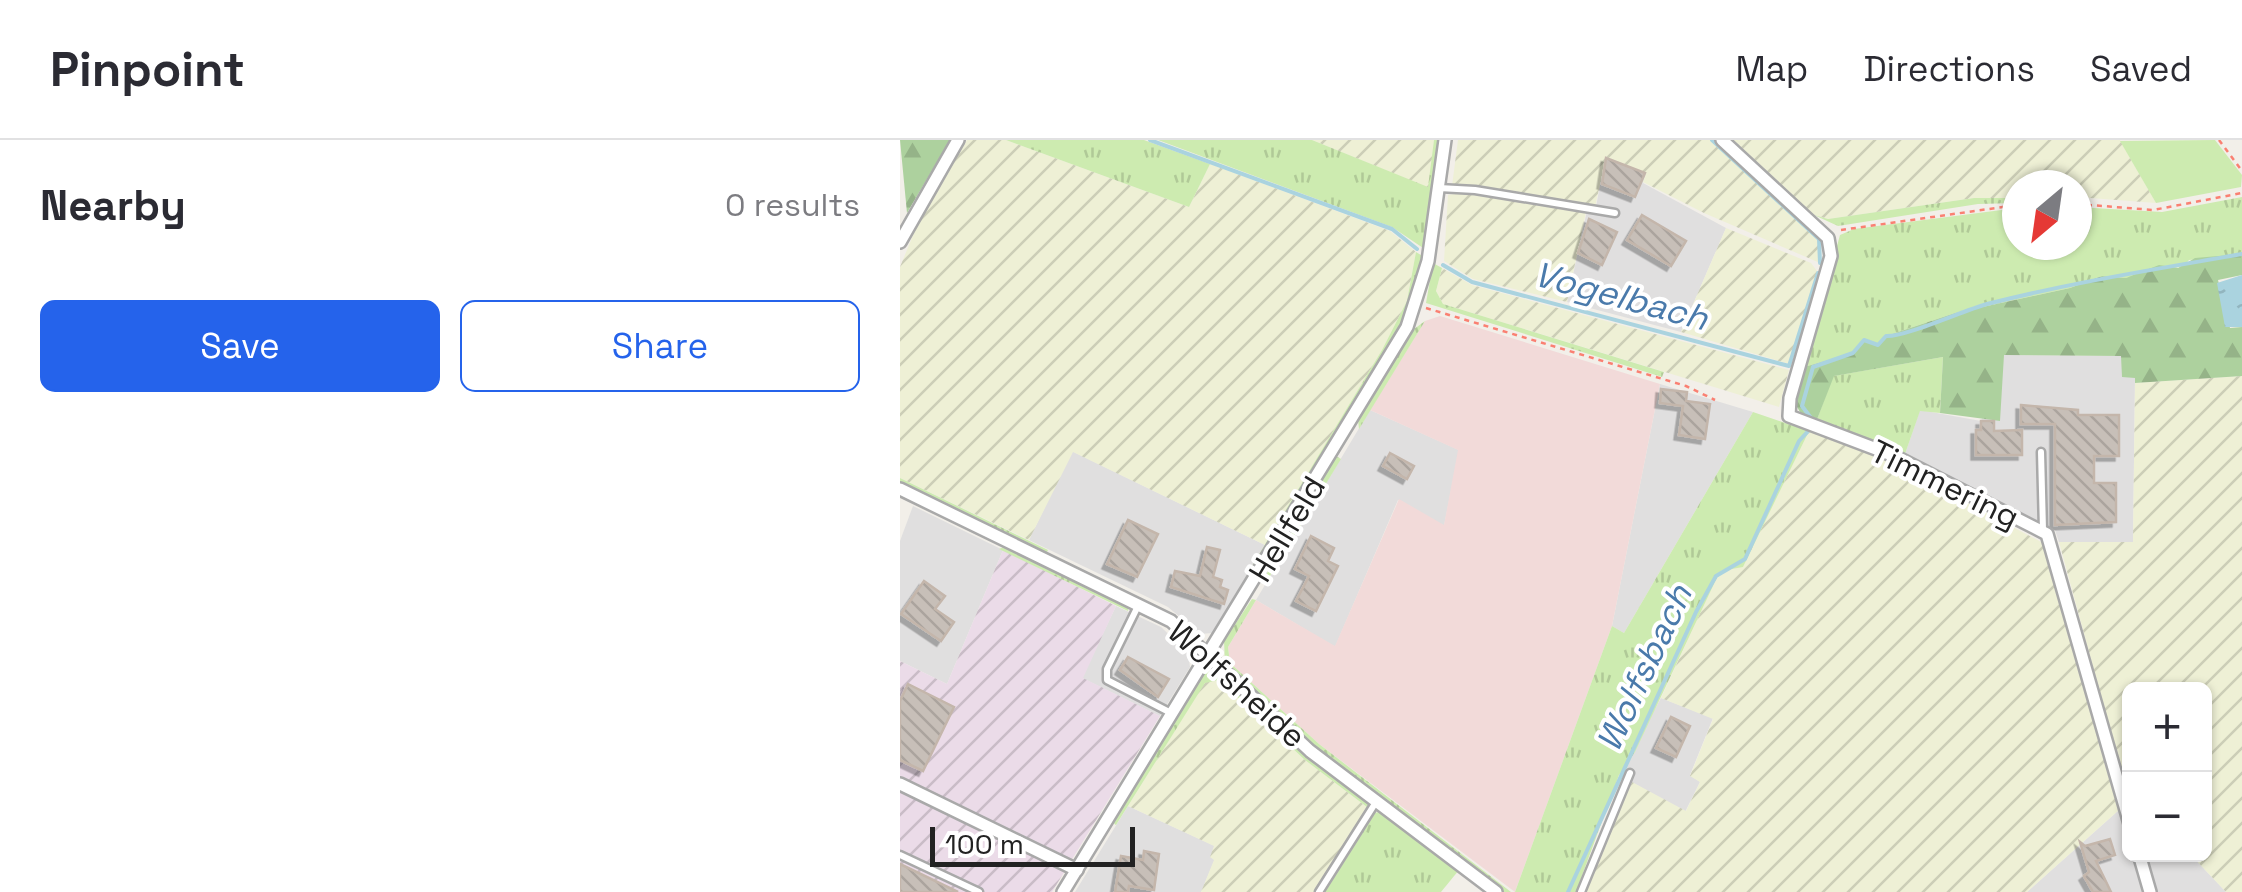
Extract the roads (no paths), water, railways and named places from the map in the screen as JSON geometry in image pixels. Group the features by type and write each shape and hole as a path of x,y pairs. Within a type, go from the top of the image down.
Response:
{"street":[{"path":"900,242 958,140"},
{"name":"Hellfeld","path":"1063,892 1255,584 1418,305 1445,140"},
{"name":"Timmering","path":"1722,140 1828,238 1831,256 1787,408 1789,416 1892,454 2051,539 2122,795"},
{"name":"Wolfsheide","path":"900,489 1171,621 1310,750 1496,892"},
{"path":"900,784 1077,870"},
{"path":"2141,862 2150,892"}],"lane":[{"path":"1439,188 1475,190 1615,213"},
{"path":"2041,452 2042,531"},
{"path":"1139,604 1107,669 1107,680 1172,714"},
{"path":"1582,892 1630,774"},
{"path":"1320,892 1376,802"},
{"path":"900,855 979,892"}],"water":[{"path":"2242,275 2242,327 2225,327 2217,283"}],"waterway":[{"name":"Vogelbach","path":"1150,140 1392,229 1417,249"},
{"path":"1712,140 1819,239 1820,263"},
{"name":"Vogelbach","path":"1811,418 1802,406 1813,367 1853,353 1864,340 1878,345 1886,336 2019,296 2242,254"},
{"name":"Vogelbach","path":"1443,265 1472,282 1789,366 1818,273"},
{"name":"Wolfsbach","path":"1568,892 1696,612 1716,576 1745,559 1799,441 1811,428"}]}
